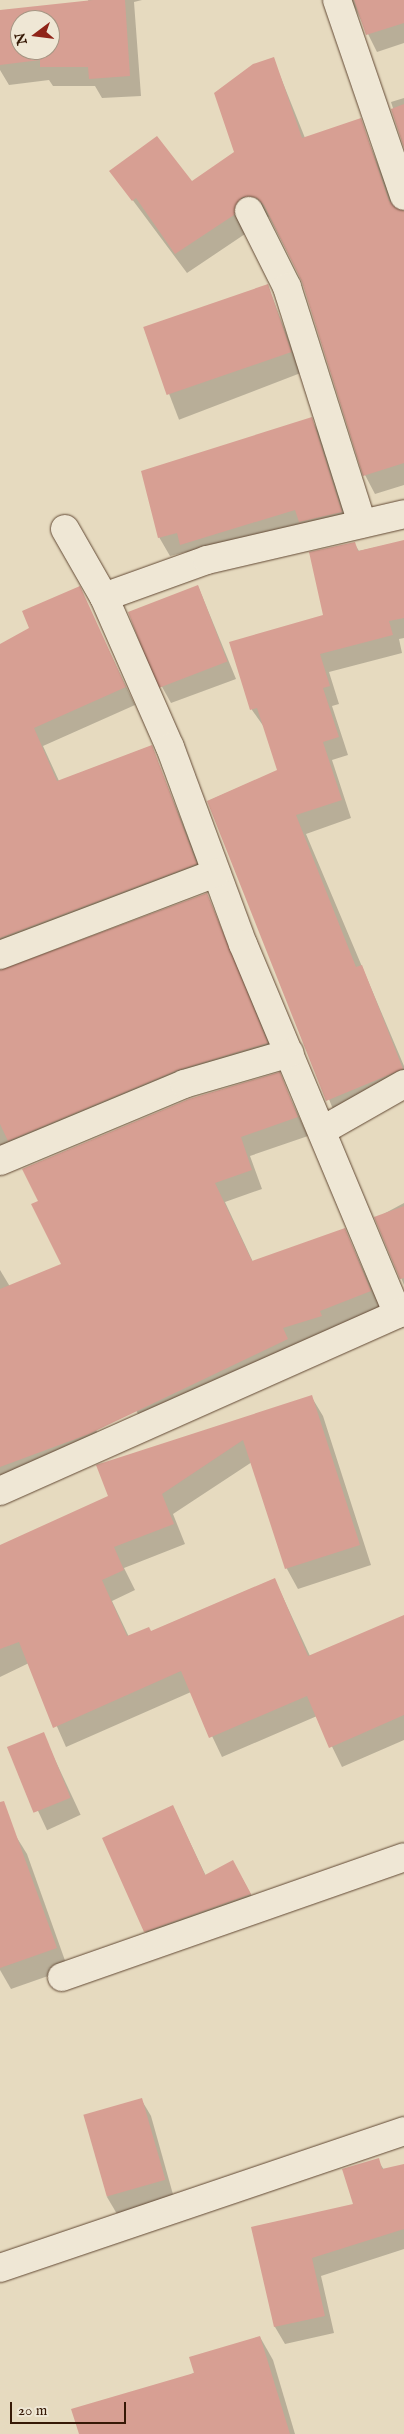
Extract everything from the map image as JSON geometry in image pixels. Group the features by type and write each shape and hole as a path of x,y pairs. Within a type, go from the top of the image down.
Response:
{"street":[{"path":"337,0 404,196"},
{"path":"249,210 287,288 362,523"},
{"path":"104,597 207,560 404,514"},
{"path":"0,1490 401,1312 290,1053 216,873 170,747 104,597 65,529"},
{"path":"0,955 216,873"},
{"path":"0,1161 184,1084 290,1053"},
{"path":"323,1130 404,1084"},
{"path":"62,1977 404,1857"},
{"path":"0,2268 404,2131"}],"building":[{"path":"93,0 125,0 130,76 89,79 88,67 40,67 40,60 0,65 0,10"},
{"path":"354,0 404,0 404,23 366,35"},
{"path":"274,57 302,138 361,118 389,201 404,211 404,463 363,476 302,282 264,205 257,198 242,197 234,215 175,254 136,198 132,201 109,171 157,136 192,181 234,152 214,93 253,64"},
{"path":"404,104 404,148 391,109"},
{"path":"268,284 291,352 167,395 143,327"},
{"path":"312,417 342,512 299,522 295,510 180,545 177,533 158,538 141,471"},
{"path":"404,540 404,618 389,621 393,635 320,654 330,686 323,688 339,737 323,742 342,800 296,815 356,967 362,965 403,1069 326,1101 207,801 277,770 257,708 250,710 229,642 323,615 309,552 355,542 358,551"},
{"path":"198,585 227,662 157,688 128,612"},
{"path":"80,586 126,687 34,728 57,781 152,745 197,864 0,938 0,644 29,628 22,611"},
{"path":"207,893 268,1043 178,1070 8,1141 0,1124 0,970"},
{"path":"280,1072 298,1117 241,1137 252,1170 215,1183 252,1261 345,1228 371,1291 320,1311 322,1316 283,1328 288,1339 89,1434 0,1467 0,1289 61,1264 31,1204 38,1201 22,1169 189,1099"},
{"path":"404,1206 404,1278 400,1279 374,1217"},
{"path":"312,1395 360,1545 285,1569 243,1440 162,1494 174,1524 114,1547 124,1570 102,1580 127,1636 149,1627 151,1631 275,1578 308,1656 404,1615 404,1715 329,1748 307,1696 209,1738 181,1671 53,1728 19,1642 0,1649 0,1545 108,1496 96,1465"},
{"path":"44,1732 71,1798 34,1813 7,1747"},
{"path":"4,1801 57,1948 0,1968 0,1802"},
{"path":"173,1805 205,1875 233,1860 251,1894 144,1932 102,1838"},
{"path":"142,2098 165,2180 107,2197 83,2115"},
{"path":"379,2158 382,2169 404,2164 404,2229 312,2258 325,2316 274,2327 251,2227 353,2204 342,2169"},
{"path":"260,2336 290,2434 79,2434 71,2409 194,2373 189,2357"}]}
